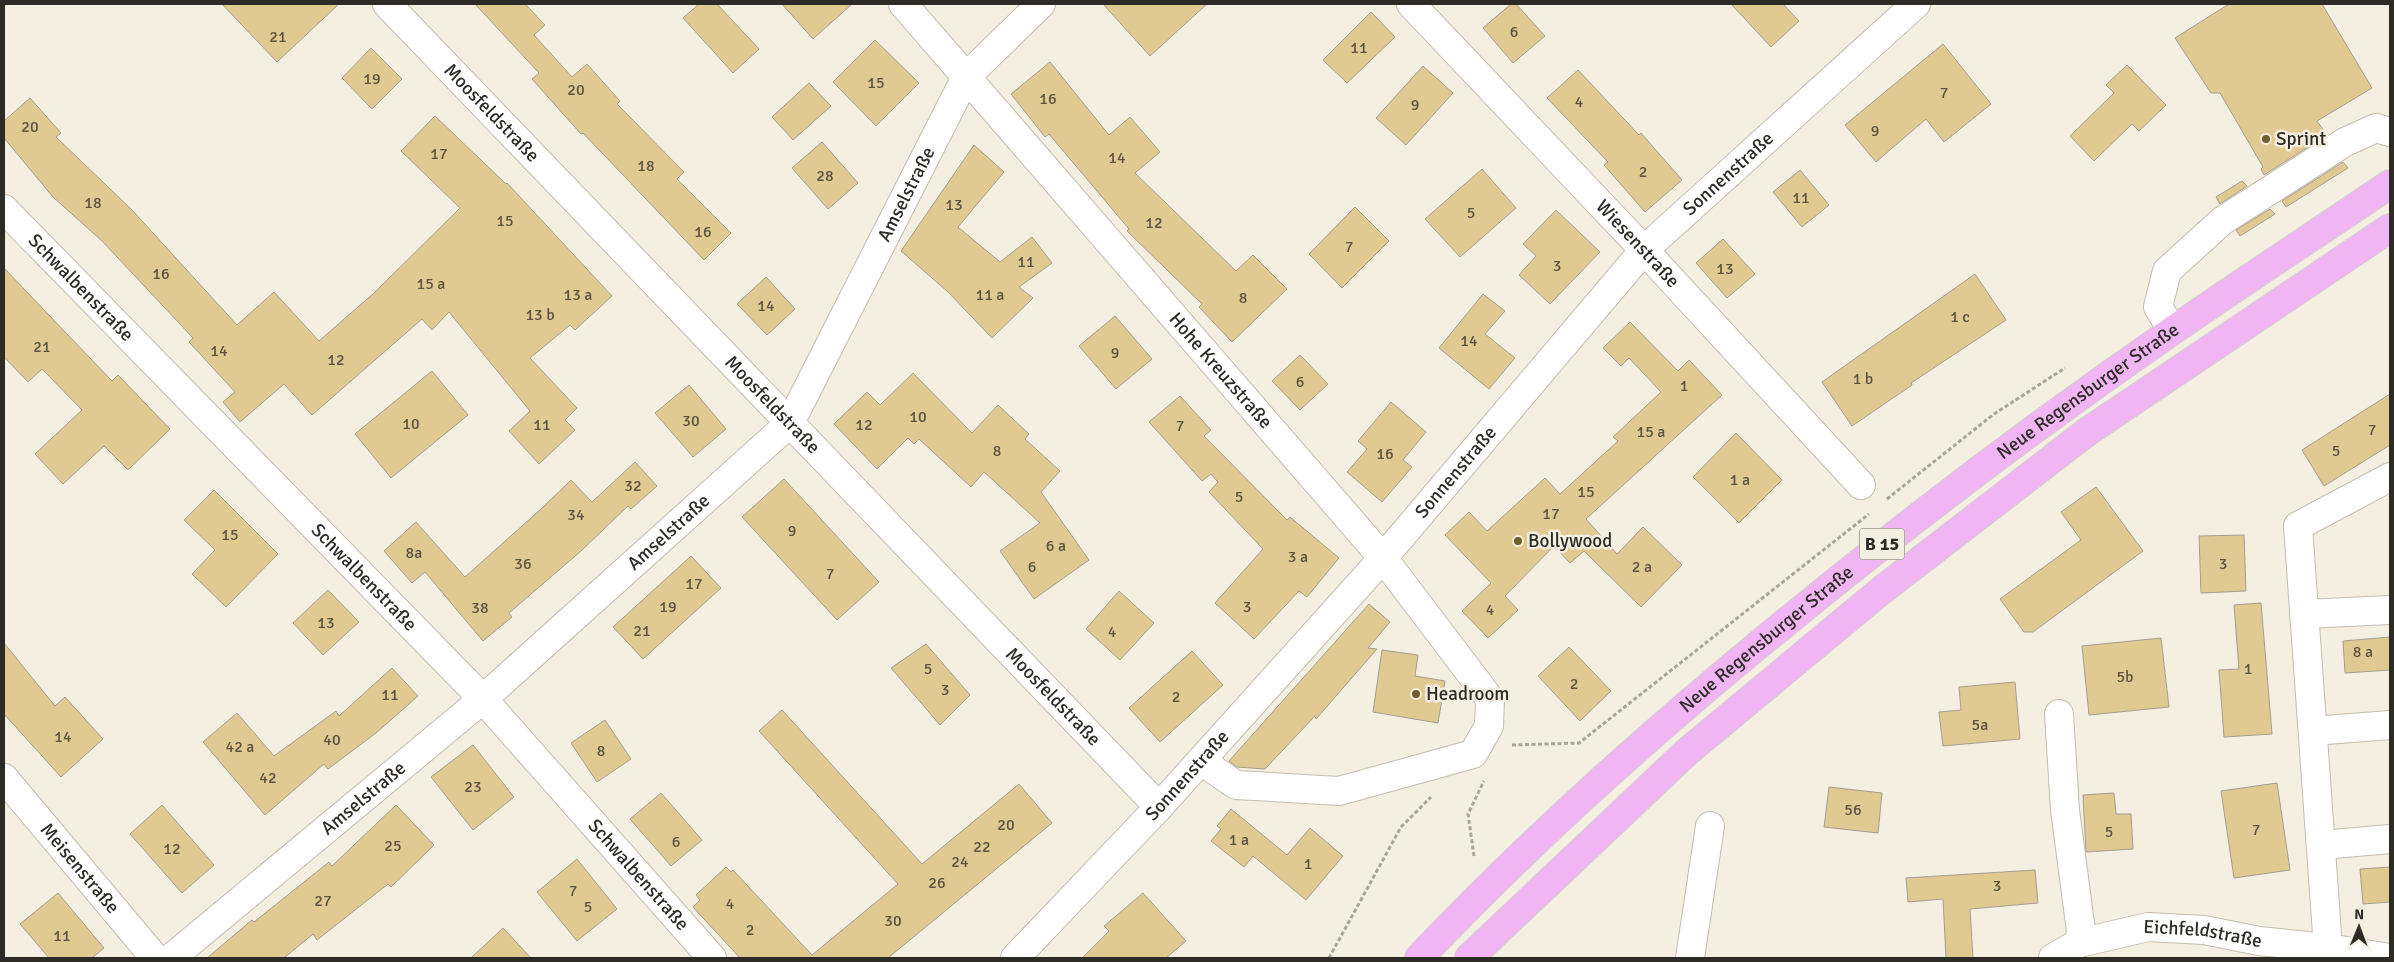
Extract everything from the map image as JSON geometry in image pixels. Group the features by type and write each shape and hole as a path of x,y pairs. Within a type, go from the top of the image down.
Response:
{"highway":[{"name":"Neue Regensburger Straße","path":"1419,958 1466,908 1566,810 1683,707 1870,553 1988,464 2172,330 2390,184"},
{"name":"Neue Regensburger Straße","path":"1469,958 1688,751 1882,590 2087,432 2390,228"}],"street":[{"name":"Moosfeldstraße","path":"387,4 1159,806"},
{"name":"Hohe Kreuzstraße","path":"902,4 1383,558 1490,698 1489,726 1473,754 1339,791 1236,785 1201,761"},
{"name":"Amselstraße","path":"171,958 483,699 790,423 966,77 1041,4"},
{"name":"Wiesenstraße","path":"1411,4 1644,250 1861,485"},
{"name":"Sonnenstraße","path":"1015,958 1201,761 1383,558 1644,250 1916,4"},
{"path":"2172,330 2158,307 2167,272 2222,220 2345,142 2376,128 2390,132"},
{"name":"Schwalbenstraße","path":"4,208 483,699 712,958"},
{"path":"2328,948 2298,526 2390,477"},
{"path":"2304,614 2390,610"},
{"path":"2059,714 2065,810 2081,931 2063,953"},
{"path":"2313,731 2390,724"},
{"name":"Meisenstraße","path":"5,783 155,958"},
{"path":"1690,958 1710,826"},
{"path":"2322,845 2390,839"},
{"name":"Eichfeldstraße","path":"2063,953 2148,927 2204,930 2259,941 2328,948 2389,958"}],"path":[{"path":"1474,856 1468,814 1485,780"},
{"path":"1329,958 1401,827 1434,794"}],"building":[{"path":"222,4 339,4 277,62"},
{"path":"475,4 525,4 545,25 534,35 572,77 587,64 620,101 617,104 684,172 677,179 731,233 704,260 583,133 581,134 532,79 539,73"},
{"path":"699,4 717,4 759,49 733,73 683,18"},
{"path":"782,4 852,4 813,39"},
{"path":"1103,4 1207,4 1150,56"},
{"path":"1511,4 1516,4 1545,36 1513,63 1483,28"},
{"path":"1731,4 1783,4 1799,21 1771,47"},
{"path":"2229,4 2322,4 2372,88 2317,121 2327,135 2264,175 2261,169 2263,167 2220,93 2211,93 2175,38"},
{"path":"1371,12 1395,37 1347,83 1323,60"},
{"path":"875,40 919,83 876,126 833,82"},
{"path":"1943,44 1991,104 1944,142 1926,119 1876,162 1845,125"},
{"path":"371,48 402,79 372,109 342,78"},
{"path":"1050,62 1109,135 1130,117 1160,152 1135,173 1236,271 1253,255 1287,289 1232,342 1199,307 1202,304 1127,231 1129,229 1049,134 1045,137 1011,94"},
{"path":"2127,65 2166,105 2139,131 2132,124 2094,161 2070,136 2114,93 2106,85"},
{"path":"1423,66 1453,93 1406,145 1376,118"},
{"path":"1578,70 1639,135 1641,133 1682,180 1645,212 1604,165 1608,162 1547,98"},
{"path":"809,83 831,106 793,140 772,117"},
{"path":"30,98 61,133 56,137 132,210 237,325 274,292 319,341 374,293 460,208 401,151 435,116 507,183 612,296 575,330 570,325 530,358 577,408 565,420 575,430 539,464 509,431 530,411 449,312 432,330 422,319 312,415 284,384 240,422 223,402 235,392 189,342 193,338 102,241 53,197 4,138 4,121"},
{"path":"822,142 858,183 828,209 792,168"},
{"path":"974,145 1004,172 958,227 1000,262 1032,237 1052,263 1019,287 1033,298 992,338 948,292 901,251"},
{"path":"2343,162 2348,168 2286,207 2282,201"},
{"path":"1482,169 1516,208 1460,257 1425,219"},
{"path":"1800,170 1829,205 1802,227 1773,192"},
{"path":"2242,181 2247,186 2220,204 2216,197"},
{"path":"1355,207 1389,241 1342,288 1309,254"},
{"path":"2270,209 2275,214 2240,236 2236,230"},
{"path":"1556,210 1600,252 1550,304 1519,275 1536,256 1523,244"},
{"path":"1723,239 1755,274 1727,298 1696,263"},
{"path":"4,268 112,381 118,375 170,429 128,470 104,446 63,484 35,454 82,410 42,369 28,382 4,357"},
{"path":"1975,274 2006,320 1911,383 1912,385 1852,426 1822,382"},
{"path":"766,277 795,309 767,335 737,304"},
{"path":"1483,294 1505,311 1485,334 1515,358 1489,389 1439,348"},
{"path":"1115,316 1152,359 1116,389 1079,346"},
{"path":"1630,322 1678,371 1689,360 1722,395 1586,519 1617,554 1643,527 1682,565 1641,607 1584,551 1570,563 1554,546 1505,596 1518,610 1488,638 1462,611 1491,583 1445,535 1469,512 1487,531 1545,478 1560,494 1618,441 1613,437 1661,392 1629,358 1621,366 1603,348"},
{"path":"1300,355 1328,384 1300,410 1272,381"},
{"path":"432,371 468,415 391,478 355,434"},
{"path":"913,373 972,433 998,405 1029,434 1025,439 1060,471 1041,492 1089,560 1034,599 1000,551 1040,523 984,472 971,487 919,439 914,444 908,438 877,469 834,424 867,392 880,405"},
{"path":"689,385 726,429 693,457 655,413"},
{"path":"2390,394 2390,445 2324,486 2302,450"},
{"path":"1180,396 1211,430 1204,436 1287,520 1290,517 1339,558 1307,597 1299,591 1254,639 1215,603 1263,549 1209,492 1218,482 1211,474 1202,481 1149,422"},
{"path":"1391,402 1426,432 1403,460 1412,467 1382,502 1347,472 1367,449 1358,441"},
{"path":"1736,433 1782,480 1739,523 1693,477"},
{"path":"635,462 657,486 631,509 628,506 581,551 509,613 512,617 483,641 425,572 412,583 384,551 416,522 465,577 571,480 592,502"},
{"path":"784,479 879,582 837,620 742,517"},
{"path":"2096,487 2143,551 2033,632 2024,632 2000,599 2081,540 2061,512"},
{"path":"214,490 278,554 226,607 192,574 215,550 184,520"},
{"path":"2244,535 2246,591 2201,593 2199,536"},
{"path":"691,556 721,588 643,659 613,627"},
{"path":"328,590 359,622 323,655 293,623"},
{"path":"1119,591 1154,623 1120,660 1086,629"},
{"path":"2261,603 2272,734 2224,737 2219,670 2239,669 2234,605"},
{"path":"1369,604 1390,622 1368,648 1377,649 1316,719 1315,716 1265,769 1237,767 1229,761"},
{"path":"2390,637 2390,670 2345,673 2343,641"},
{"path":"2161,638 2169,707 2089,715 2082,646"},
{"path":"4,643 55,706 65,697 103,739 61,777 4,714"},
{"path":"926,644 970,695 940,725 891,668"},
{"path":"1569,647 1611,691 1580,721 1538,676"},
{"path":"1382,650 1418,655 1415,676 1445,681 1438,723 1373,712"},
{"path":"1192,651 1223,685 1160,742 1129,708"},
{"path":"392,668 418,696 376,733 328,769 324,764 265,815 203,742 237,713 274,756 336,711 339,716"},
{"path":"2015,682 2020,739 1943,746 1939,712 1961,710 1959,687"},
{"path":"782,710 922,864 1019,784 1052,823 888,958 740,958 693,907 700,900 696,895 726,867 731,872 733,870 812,955 898,884 759,731"},
{"path":"605,720 631,759 597,782 571,743"},
{"path":"473,745 514,797 473,830 431,777"},
{"path":"2277,783 2290,870 2234,878 2221,791"},
{"path":"1829,787 1882,793 1878,833 1824,827"},
{"path":"661,793 702,840 671,866 630,819"},
{"path":"2114,793 2116,814 2131,814 2133,849 2086,852 2083,795"},
{"path":"162,805 214,865 182,893 130,834"},
{"path":"396,805 434,845 391,887 388,884 317,940 313,934 284,958 207,958 252,920 254,922 329,862 332,866"},
{"path":"1231,809 1287,855 1310,828 1343,856 1306,900 1253,856 1244,867 1211,841 1221,829 1217,826"},
{"path":"577,859 617,909 577,941 537,892"},
{"path":"2390,867 2390,902 2363,904 2360,869"},
{"path":"2035,870 2038,903 1970,909 1973,958 1946,958 1943,899 1908,902 1906,878"},
{"path":"58,893 104,948 92,958 49,958 20,924"},
{"path":"1143,893 1186,941 1166,958 1082,958 1109,931 1104,926"},
{"path":"503,928 531,958 471,958"}],"place":[{"name":"Sprint","path":"2266,139"},
{"name":"Bollywood","path":"1518,541"},
{"name":"Headroom","path":"1416,694"}]}
